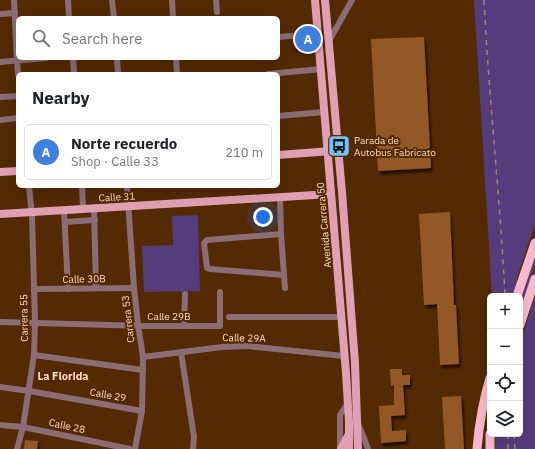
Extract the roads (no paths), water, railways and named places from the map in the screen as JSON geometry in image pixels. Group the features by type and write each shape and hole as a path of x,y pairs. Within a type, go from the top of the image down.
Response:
{"highway":[{"path":"518,293 535,243"},
{"path":"523,315 535,279"},
{"path":"477,449 483,402 487,388"},
{"path":"490,437 490,449"}],"main road":[{"name":"Avenida Carrera 50","path":"316,0 348,403 358,449"},
{"name":"Avenida Carrera 50","path":"325,0 355,370 353,421 349,435 349,449"},
{"path":"280,155 338,150"},
{"path":"0,172 16,171"},
{"name":"Calle 31","path":"0,214 331,194"},
{"path":"340,449 349,435"}],"street":[{"path":"14,0 16,45"},
{"path":"68,0 70,16"},
{"path":"112,0 114,16"},
{"path":"172,0 173,16"},
{"path":"216,0 217,12"},
{"path":"329,41 352,0"},
{"path":"0,14 14,13"},
{"path":"280,37 318,34"},
{"path":"0,62 27,60"},
{"path":"73,60 74,72"},
{"path":"117,60 118,72"},
{"path":"176,60 177,72"},
{"path":"17,61 18,72"},
{"path":"280,73 321,69"},
{"path":"0,97 16,96"},
{"path":"280,116 324,112"},
{"path":"0,120 16,118"},
{"name":"Carrera 55","path":"17,449 23,427 34,355 35,322 29,188"},
{"path":"82,188 83,209"},
{"name":"Carrera 53","path":"127,188 134,288 143,357 142,411 135,449"},
{"path":"280,197 285,288"},
{"path":"94,208 96,288"},
{"path":"64,210 68,289"},
{"path":"65,222 95,220"},
{"path":"281,234 206,240 204,242 207,268 284,275"},
{"name":"Calle 30B","path":"34,289 134,288"},
{"name":"Calle 29B","path":"0,322 220,326 220,292"},
{"path":"184,326 185,294"},
{"path":"229,317 341,317"},
{"name":"Calle 29A","path":"143,357 222,347 247,346 344,356"},
{"path":"181,352 193,432 193,449"},
{"path":"34,355 143,370"},
{"name":"Calle 29","path":"0,388 29,391 142,411"},
{"path":"340,449 340,415 348,403"},
{"path":"353,421 364,438 368,449"},
{"name":"Calle 28","path":"0,425 23,427 130,449"}],"railway":[{"path":"484,0 505,293"},
{"path":"508,437 508,449"},
{"path":"514,437 515,449"}],"place":[{"name":"Norte recuerdo","path":"308,39"},
{"name":"Parada de Autobus Fabricato","path":"339,146"}],"district":[{"name":"La Florida","path":"63,376"}]}
